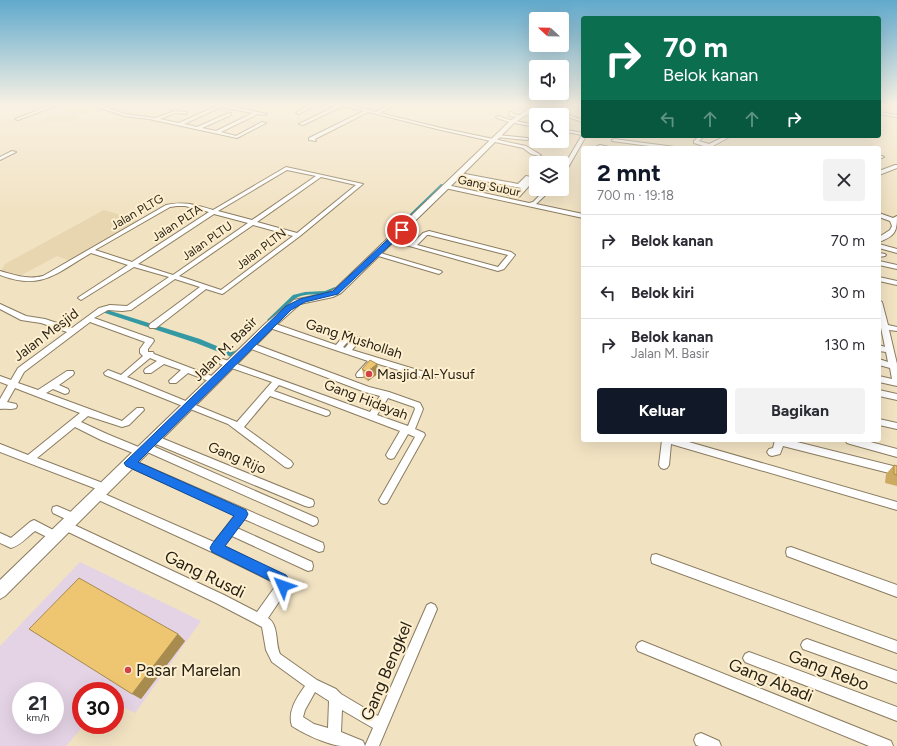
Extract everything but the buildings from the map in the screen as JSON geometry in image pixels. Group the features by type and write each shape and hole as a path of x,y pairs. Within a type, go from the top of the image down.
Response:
{"main road":[{"name":"Jalan M. Basir","path":"3,585 66,526 214,380 226,363 249,345 297,302 336,293 460,175 494,140"}],"street":[{"path":"498,140 524,147 532,153 539,155"},
{"path":"569,161 581,140"},
{"path":"626,140 663,146"},
{"path":"698,140 696,142 709,146 721,140"},
{"path":"0,159 14,152"},
{"path":"0,154 6,156"},
{"path":"881,172 897,166"},
{"name":"Jalan PLTN","path":"91,251 219,292 224,291 298,235 360,184 286,167"},
{"name":"Jalan PLTA","path":"81,298 286,167"},
{"name":"Jalan PLTU","path":"101,310 110,306 123,309 129,308 321,175"},
{"path":"460,175 522,187 518,195"},
{"path":"471,185 526,196"},
{"name":"Gang Subur","path":"447,187 581,216"},
{"path":"503,199 509,193"},
{"path":"527,205 535,203 542,196"},
{"name":"Jalan PLTG","path":"0,273 18,280 29,281 46,276 170,205 185,204 216,211 298,235"},
{"path":"881,216 895,219 896,228 881,237"},
{"path":"392,240 413,246 498,269 502,268 512,255 510,253 429,233 425,234 413,246"},
{"path":"881,247 897,251"},
{"path":"377,254 439,272"},
{"path":"881,264 897,268"},
{"path":"881,279 897,283"},
{"path":"152,326 205,287"},
{"path":"0,306 24,318 42,321 72,330"},
{"path":"881,306 890,309"},
{"name":"Jalan Mesjid","path":"1,405 12,384 24,367 101,310"},
{"path":"89,319 150,341 143,352 214,380"},
{"name":"Gang Mushollah","path":"270,325 372,360 432,377"},
{"path":"882,325 897,329"},
{"path":"881,379 897,383 894,362 882,325"},
{"path":"338,348 350,334"},
{"path":"347,351 357,339"},
{"path":"249,345 368,390 386,394 418,406 419,409 408,430 390,455"},
{"path":"881,348 890,350"},
{"path":"125,375 150,354"},
{"path":"148,371 164,360"},
{"path":"360,375 372,360"},
{"path":"881,362 894,362"},
{"name":"Gang Hidayah","path":"226,363 372,416 421,436 384,500"},
{"path":"173,381 188,370"},
{"path":"40,393 70,373"},
{"path":"108,373 219,417 238,427 288,464"},
{"path":"0,379 122,424 126,423 140,410"},
{"path":"238,427 278,381"},
{"path":"52,385 65,391"},
{"path":"269,392 326,413"},
{"path":"881,393 897,397"},
{"path":"372,416 386,394"},
{"path":"1,405 13,406"},
{"path":"30,459 87,412"},
{"path":"74,422 104,437 143,450 313,521"},
{"path":"881,422 897,426"},
{"name":"Gang Rijo","path":"154,439 309,503"},
{"path":"664,465 668,442"},
{"path":"675,442 897,506"},
{"path":"772,452 777,451 778,442 783,442 897,471"},
{"path":"857,442 897,453"},
{"path":"0,448 30,459 101,491 284,582 278,595 259,620"},
{"path":"130,463 319,547"},
{"path":"57,510 74,518"},
{"path":"216,548 242,514"},
{"path":"0,538 10,543 14,542 34,526 55,536"},
{"name":"Gang Rusdi","path":"66,526 220,599 266,623 269,627 273,652 276,658 313,684 331,694 336,699 381,725"},
{"path":"230,530 308,566"},
{"path":"791,552 897,591"},
{"path":"656,559 897,647"},
{"name":"Gang Bengkel","path":"372,746 431,609"},
{"path":"807,645 897,677"},
{"name":"Gang Abadi","path":"642,648 886,746"},
{"name":"Gang Rebo","path":"750,658 897,714"},
{"path":"313,684 299,709 296,717 297,721 317,731 358,746"},
{"path":"334,736 336,699"},
{"path":"701,740 714,746"}],"shaded area":[{"path":"104,210 139,221 70,261 57,256 18,277 1,271 5,264"},
{"path":"80,562 201,621 135,713 124,708 124,682 72,682 72,734 76,734 66,746 0,746 0,646"}],"waterway":[{"path":"412,215 443,185"},
{"path":"270,320 288,301 295,296 300,294 326,293 335,289"},
{"path":"101,310 198,341 231,354 237,353 242,349"}],"place":[{"name":"Masjid Al-Yusuf","path":"369,374"},
{"name":"Pasar Marelan","path":"128,670"}],"route":[{"path":"283,586 284,582 281,579 216,548 242,514 130,463 292,305 302,300 336,293 402,230"}]}
